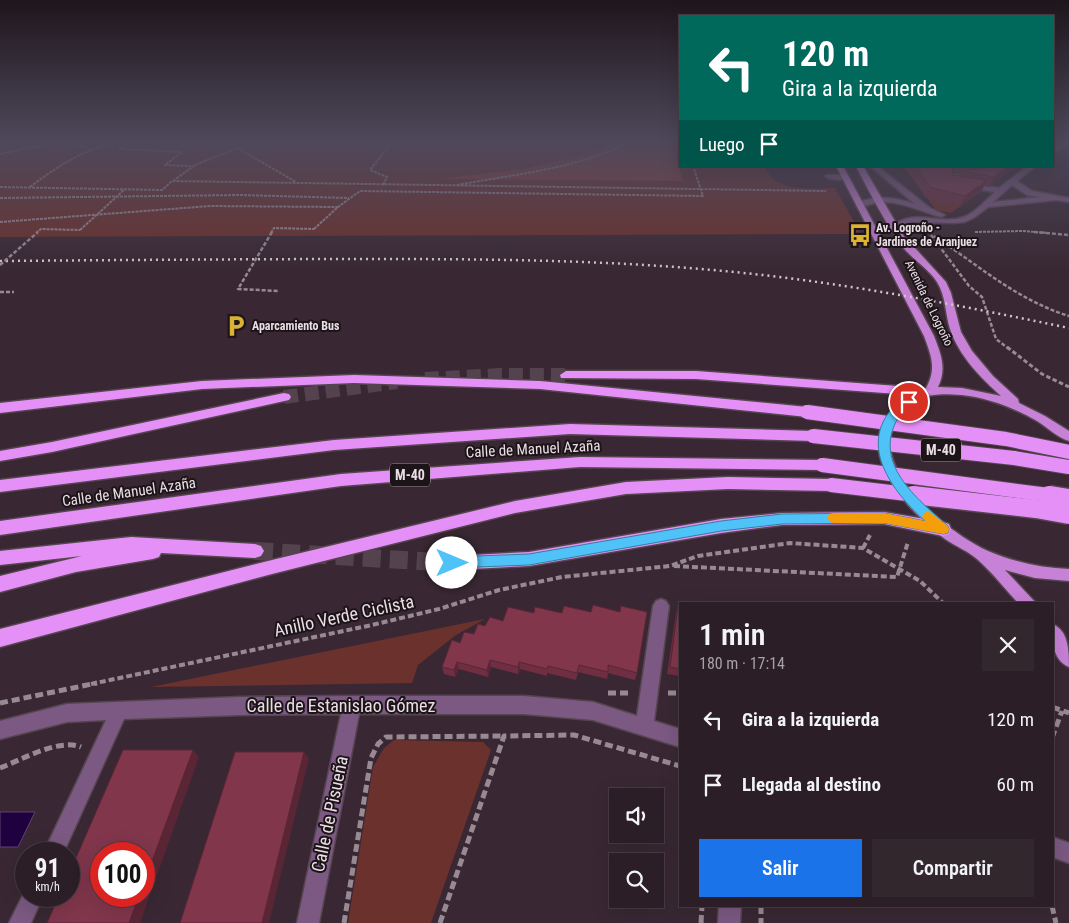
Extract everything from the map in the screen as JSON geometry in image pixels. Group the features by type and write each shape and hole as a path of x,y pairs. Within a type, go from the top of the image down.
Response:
{"highway":[{"path":"566,376 696,375 927,392"},
{"path":"0,408 202,384 354,379 540,385 807,412 1006,438 1069,452"},
{"path":"0,456 52,447 284,397"},
{"name":"Calle de Manuel Azaña","path":"0,486 334,445 570,429 813,436 1014,458 1069,467"},
{"path":"0,449 44,444 52,447"},
{"name":"Calle de Manuel Azaña","path":"0,528 340,480 580,462 822,466 1027,491 1069,498"},
{"path":"0,638 515,507 626,488 728,483 831,485 1027,508 1069,515"},
{"path":"452,563 529,559 721,526 782,519 884,518 943,529"},
{"path":"0,558 131,544 255,551"},
{"path":"0,584 36,573 126,555 202,547"}],"main road":[{"name":"Avenida de Logroño","path":"849,185 929,336 940,363 936,382 927,392"},
{"name":"Avenida de Logroño","path":"870,185 907,246 931,268 944,287 957,334 974,362 990,381 1020,407"},
{"path":"1069,437 1053,425 1020,407 967,391 927,392 894,413 884,435 886,459 896,482 915,505 962,544 982,554 1048,575 1069,575"},
{"path":"982,554 1027,602"},
{"path":"1054,634 1069,660"}],"street":[{"path":"894,185 925,214"},
{"path":"962,185 999,193"},
{"path":"860,205 868,200 887,199 925,214 960,220 971,217 1009,185"},
{"path":"1018,185 1030,193 1069,200"},
{"path":"895,228 901,222 925,214 956,215 999,193"},
{"path":"986,205 1055,198"},
{"path":"644,727 661,606"},
{"name":"Calle de Estanislao Gómez","path":"0,730 67,713 352,705 524,705 593,711 679,738"},
{"name":"Calle de Pisueña","path":"308,923 352,705"},
{"path":"59,842 119,711"},
{"path":"1054,848 1069,852"},
{"path":"20,923 28,907"},
{"path":"729,923 730,907"}],"path":[{"path":"0,187 162,190 168,185"},
{"path":"279,291 238,289 274,228 314,229 366,185"},
{"path":"388,185 828,191"},
{"path":"449,186 454,185"},
{"path":"360,190 703,196 699,185"},
{"path":"0,264 41,229 80,230 124,189"},
{"path":"0,198 241,196 350,198"},
{"path":"0,222 210,206 338,207"},
{"path":"929,232 939,232"},
{"path":"929,232 999,284 1025,300 1048,311 1069,316"},
{"path":"929,232 970,286 982,297 996,339 1042,374 1069,387"},
{"path":"967,232 1023,232 1069,235"},
{"path":"0,292 14,292"},
{"path":"862,548 872,533"},
{"path":"670,566 897,577 898,568 909,541"},
{"name":"Anillo Verde Ciclista","path":"0,703 372,625 439,609 499,590 562,578 670,566 698,556 790,543 862,548 920,582 942,602"},
{"path":"602,693 679,693"},
{"path":"1054,708 1069,713"},
{"path":"1054,733 1062,711"},
{"path":"344,923 371,758 378,744 386,736 574,735 679,766"},
{"path":"440,923 504,736"},
{"path":"0,768 60,745"},
{"path":"701,923 702,907"},
{"path":"761,907 761,923"},
{"path":"1052,907 1056,923"}],"shaded area":[{"path":"0,185 785,185 794,188 835,188 861,234 0,237"},
{"path":"917,185 990,185 951,213 936,210"},
{"path":"485,619 456,635 418,665 412,683 151,687"},
{"path":"394,740 483,742 491,750 431,923 348,923 373,767 384,748"},
{"path":"0,812 35,812 20,842 15,842 15,847 0,847"}],"building":[{"path":"929,185 980,185 965,196"},
{"path":"593,605 620,612 621,606 647,612 637,673 608,665 608,672 579,665 577,673 548,666 547,669 519,662 518,667 490,660 487,670 457,662 454,670 442,667 452,640 460,643 464,632 474,634 478,624 485,626 490,617 503,621 508,607 534,613 535,607 562,613 564,606 591,612"},
{"path":"678,606 679,606 679,669 670,667"},
{"path":"123,750 193,750 155,853 155,842 90,842 90,907 135,907 129,923 47,923 54,907 80,907 80,849"},
{"path":"235,752 304,752 262,923 180,923"}],"tunnel":[{"path":"425,379 500,375 566,375"},
{"path":"284,397 397,382"},
{"path":"255,551 452,563"}],"railway":[{"path":"0,261 417,259 553,261 644,265 734,272 860,288 1069,328"}],"slow traffic":[{"path":"833,518 884,518 943,529 928,516"}],"place":[{"name":"Av. Logroño - Jardines de Aranjuez","path":"860,235"},
{"name":"Aparcamiento Bus","path":"236,326"}],"route":[{"path":"452,563 529,559 721,526 782,519 884,518 943,529 915,505 896,482 886,459 884,435 894,413 909,402"}]}
